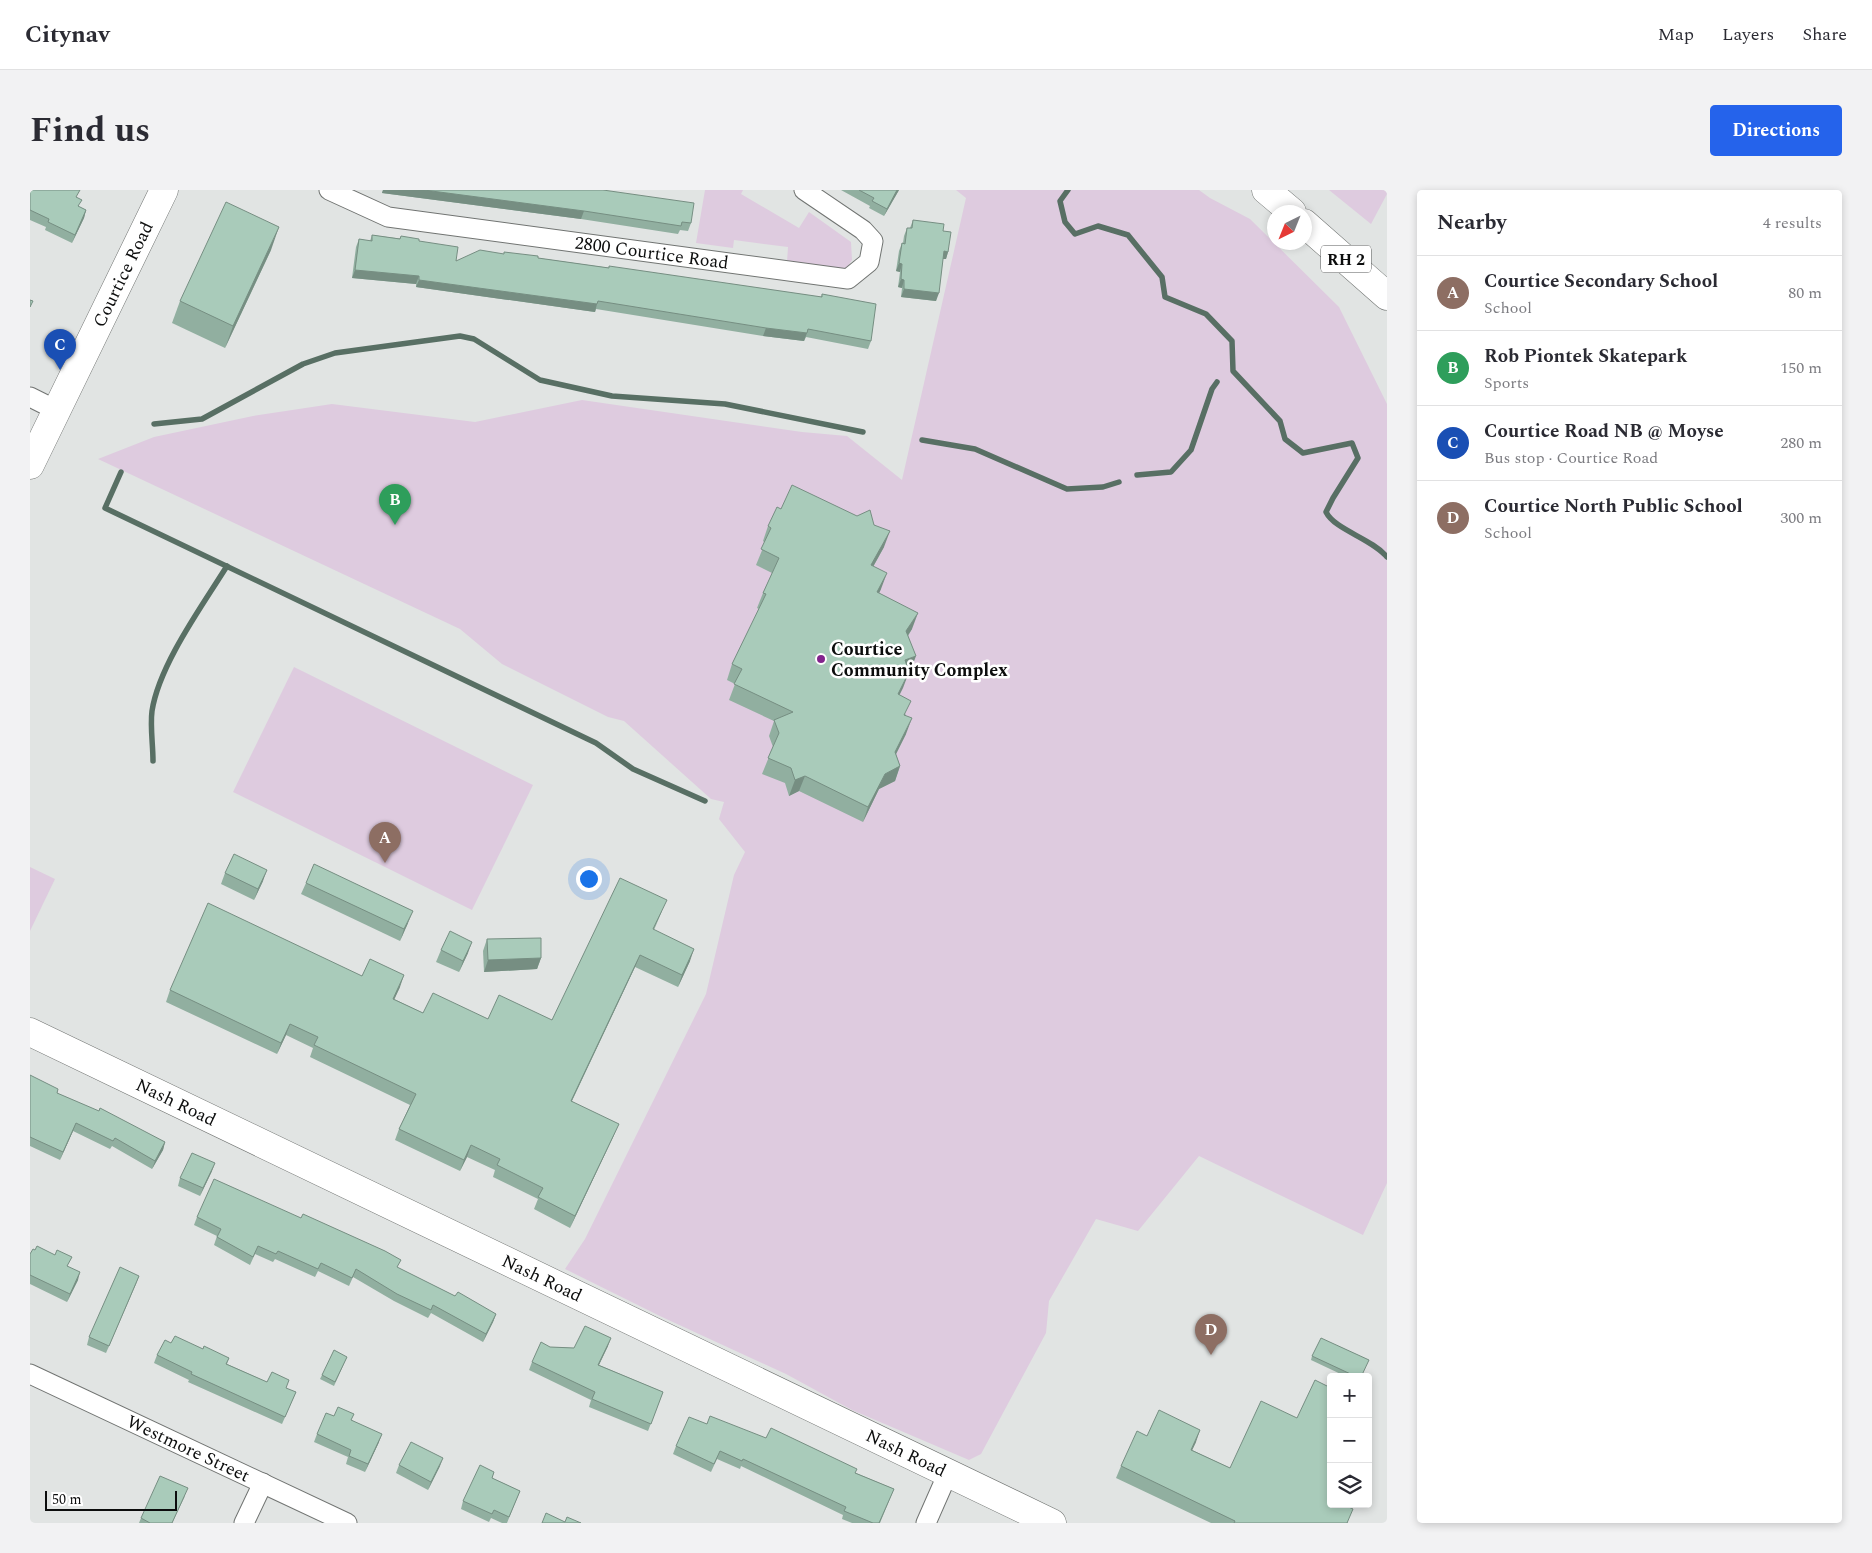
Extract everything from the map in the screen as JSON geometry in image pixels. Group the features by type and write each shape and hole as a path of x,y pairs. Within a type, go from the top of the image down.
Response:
{"street":[{"name":"Courtice Road","path":"30,465 164,190"},
{"name":"2800 Courtice Road","path":"328,190 388,217 848,279 869,262 873,241 863,230 804,190"},
{"path":"1266,190 1284,205"},
{"name":"RH 2","path":"1312,230 1387,296"},
{"path":"30,397 56,410"},
{"name":"Nash Road","path":"30,1032 1052,1523"},
{"name":"Westmore Street","path":"30,1374 347,1523"},
{"path":"926,1523 948,1473"},
{"path":"244,1523 263,1482"}],"shaded area":[{"path":"705,190 743,190 741,194 799,228 809,212 851,242 852,260 846,269 787,262 788,247 734,240 733,248 696,243"},
{"path":"956,190 1199,190 1210,198 1250,219 1267,236 1267,250 1281,250 1339,307 1387,404 1387,1183 1363,1235 1199,1156 1138,1231 1096,1219 1049,1301 1046,1333 981,1454 969,1460 852,1410 786,1374 662,1317 565,1269 585,1239 706,994 734,875 745,852 719,819 724,802 711,799 624,721 608,717 502,664 460,629 98,459 154,437 253,416 332,404 475,422 582,400 802,432 847,436 902,480 966,198"},
{"path":"1329,190 1387,190 1387,194 1371,224"},
{"path":"294,667 533,785 472,910 233,792"},
{"path":"30,867 55,879 30,931"}],"building":[{"path":"30,190 80,190 76,197 82,200 78,206 86,210 75,235 48,222 49,219 30,210"},
{"path":"424,190 603,190 694,203 691,223 682,222 681,226"},
{"path":"859,190 897,190 887,209 872,201 874,198"},
{"path":"226,202 279,227 233,326 180,301"},
{"path":"913,220 944,224 943,231 951,232 948,252 944,251 939,293 904,289 904,280 901,279 902,264 899,263 902,243 905,244 907,228 912,228"},
{"path":"372,235 400,239 401,236 458,247 456,261 480,250 504,254 504,252 822,297 822,294 876,304 871,341 808,329 807,333 766,328 598,301 597,304 419,280 419,276 355,270 359,239 372,241"},
{"name":"Courtice Community Complex","path":"792,485 857,516 870,510 874,525 890,531 871,565 887,573 877,592 918,613 906,631 916,656 905,660 909,672 898,694 911,701 904,715 912,718 895,752 900,766 885,774 868,807 805,776 795,780 791,768 768,758 779,733 774,720 793,712 734,684 742,669 732,664 766,594 763,593 779,558 761,549 771,528 768,526 777,507 781,509"},
{"path":"234,854 267,870 258,889 225,873"},
{"path":"314,864 413,911 404,929 306,883"},
{"path":"620,878 667,900 653,929 694,949 682,975 640,955 571,1101 619,1124 575,1216 538,1197 543,1188 497,1165 500,1159 471,1145 464,1160 399,1129 416,1094 314,1045 318,1037 290,1024 281,1043 170,990 208,903 362,976 370,959 404,975 393,999 423,1013 433,993 488,1019 499,995 552,1020"},
{"path":"450,931 472,942 463,961 441,950"},
{"path":"541,938 541,958 488,960 487,939"},
{"path":"30,1075 58,1089 57,1093 99,1111 100,1108 165,1142 155,1161 115,1138 113,1141 76,1123 63,1152 30,1137"},
{"path":"192,1153 215,1163 203,1188 180,1178"},
{"path":"214,1179 301,1218 303,1214 385,1251 401,1260 397,1267 455,1296 458,1292 496,1314 486,1334 433,1305 431,1310 397,1294 356,1269 352,1278 321,1263 318,1269 278,1251 276,1254 258,1246 253,1257 217,1237 221,1229 197,1217"},
{"path":"37,1246 55,1255 57,1250 72,1257 67,1266 80,1272 70,1294 30,1275 30,1254"},
{"path":"120,1267 139,1276 109,1346 89,1337"},
{"path":"585,1326 611,1338 598,1365 663,1392 651,1424 592,1399 595,1392 532,1362 541,1342 550,1347 574,1348"},
{"path":"175,1336 203,1349 204,1346 229,1358 226,1364 267,1382 272,1372 289,1380 286,1388 296,1392 285,1417 191,1374 192,1372 157,1355 165,1340 171,1343"},
{"path":"1321,1338 1369,1360 1363,1373 1348,1373 1312,1356"},
{"path":"334,1350 347,1357 335,1382 322,1375"},
{"path":"1315,1380 1327,1386 1327,1508 1353,1509 1347,1523 1234,1523 1235,1521 1121,1466 1137,1431 1147,1436 1159,1410 1200,1430 1191,1450 1230,1468 1261,1401 1297,1418"},
{"path":"338,1407 354,1414 351,1420 382,1434 368,1464 349,1456 351,1450 317,1434 326,1413 334,1416"},
{"path":"710,1416 766,1438 771,1428 857,1469 855,1473 894,1489 879,1523 873,1523 844,1511 846,1507 743,1459 742,1461 720,1451 714,1464 676,1446 689,1417 707,1424"},
{"path":"411,1442 443,1458 431,1482 399,1465"},
{"path":"480,1465 494,1472 492,1478 520,1491 509,1517 494,1510 492,1514 463,1501"},
{"path":"160,1476 188,1488 172,1523 150,1523 141,1518"},
{"path":"546,1513 565,1522 567,1517 581,1523 542,1523"}],"waterway":[{"path":"1068,190 1060,201 1065,222 1075,234 1098,226 1128,235 1162,277 1165,297 1206,314 1232,341 1233,371 1280,421 1285,439 1303,453 1352,443 1358,458 1326,512 1337,524 1372,544 1387,557"},
{"path":"154,424 202,419 303,364 335,353 460,336 474,339 540,380 612,396 725,404 863,432"},
{"path":"1137,475 1171,472 1191,450 1212,389 1217,382"},
{"path":"922,440 975,449 1067,489 1103,487 1119,482"},
{"path":"121,472 105,508 596,743 633,769 705,801"},
{"path":"153,761 151,729 156,693 172,655 227,566"}],"place":[{"name":"Courtice Road NB @ Moyse","path":"60,370"},
{"name":"Rob Piontek Skatepark","path":"395,525"},
{"name":"Courtice Community Complex","path":"821,659"},
{"name":"Courtice Secondary School","path":"385,863"},
{"name":"Courtice North Public School","path":"1211,1355"}]}
